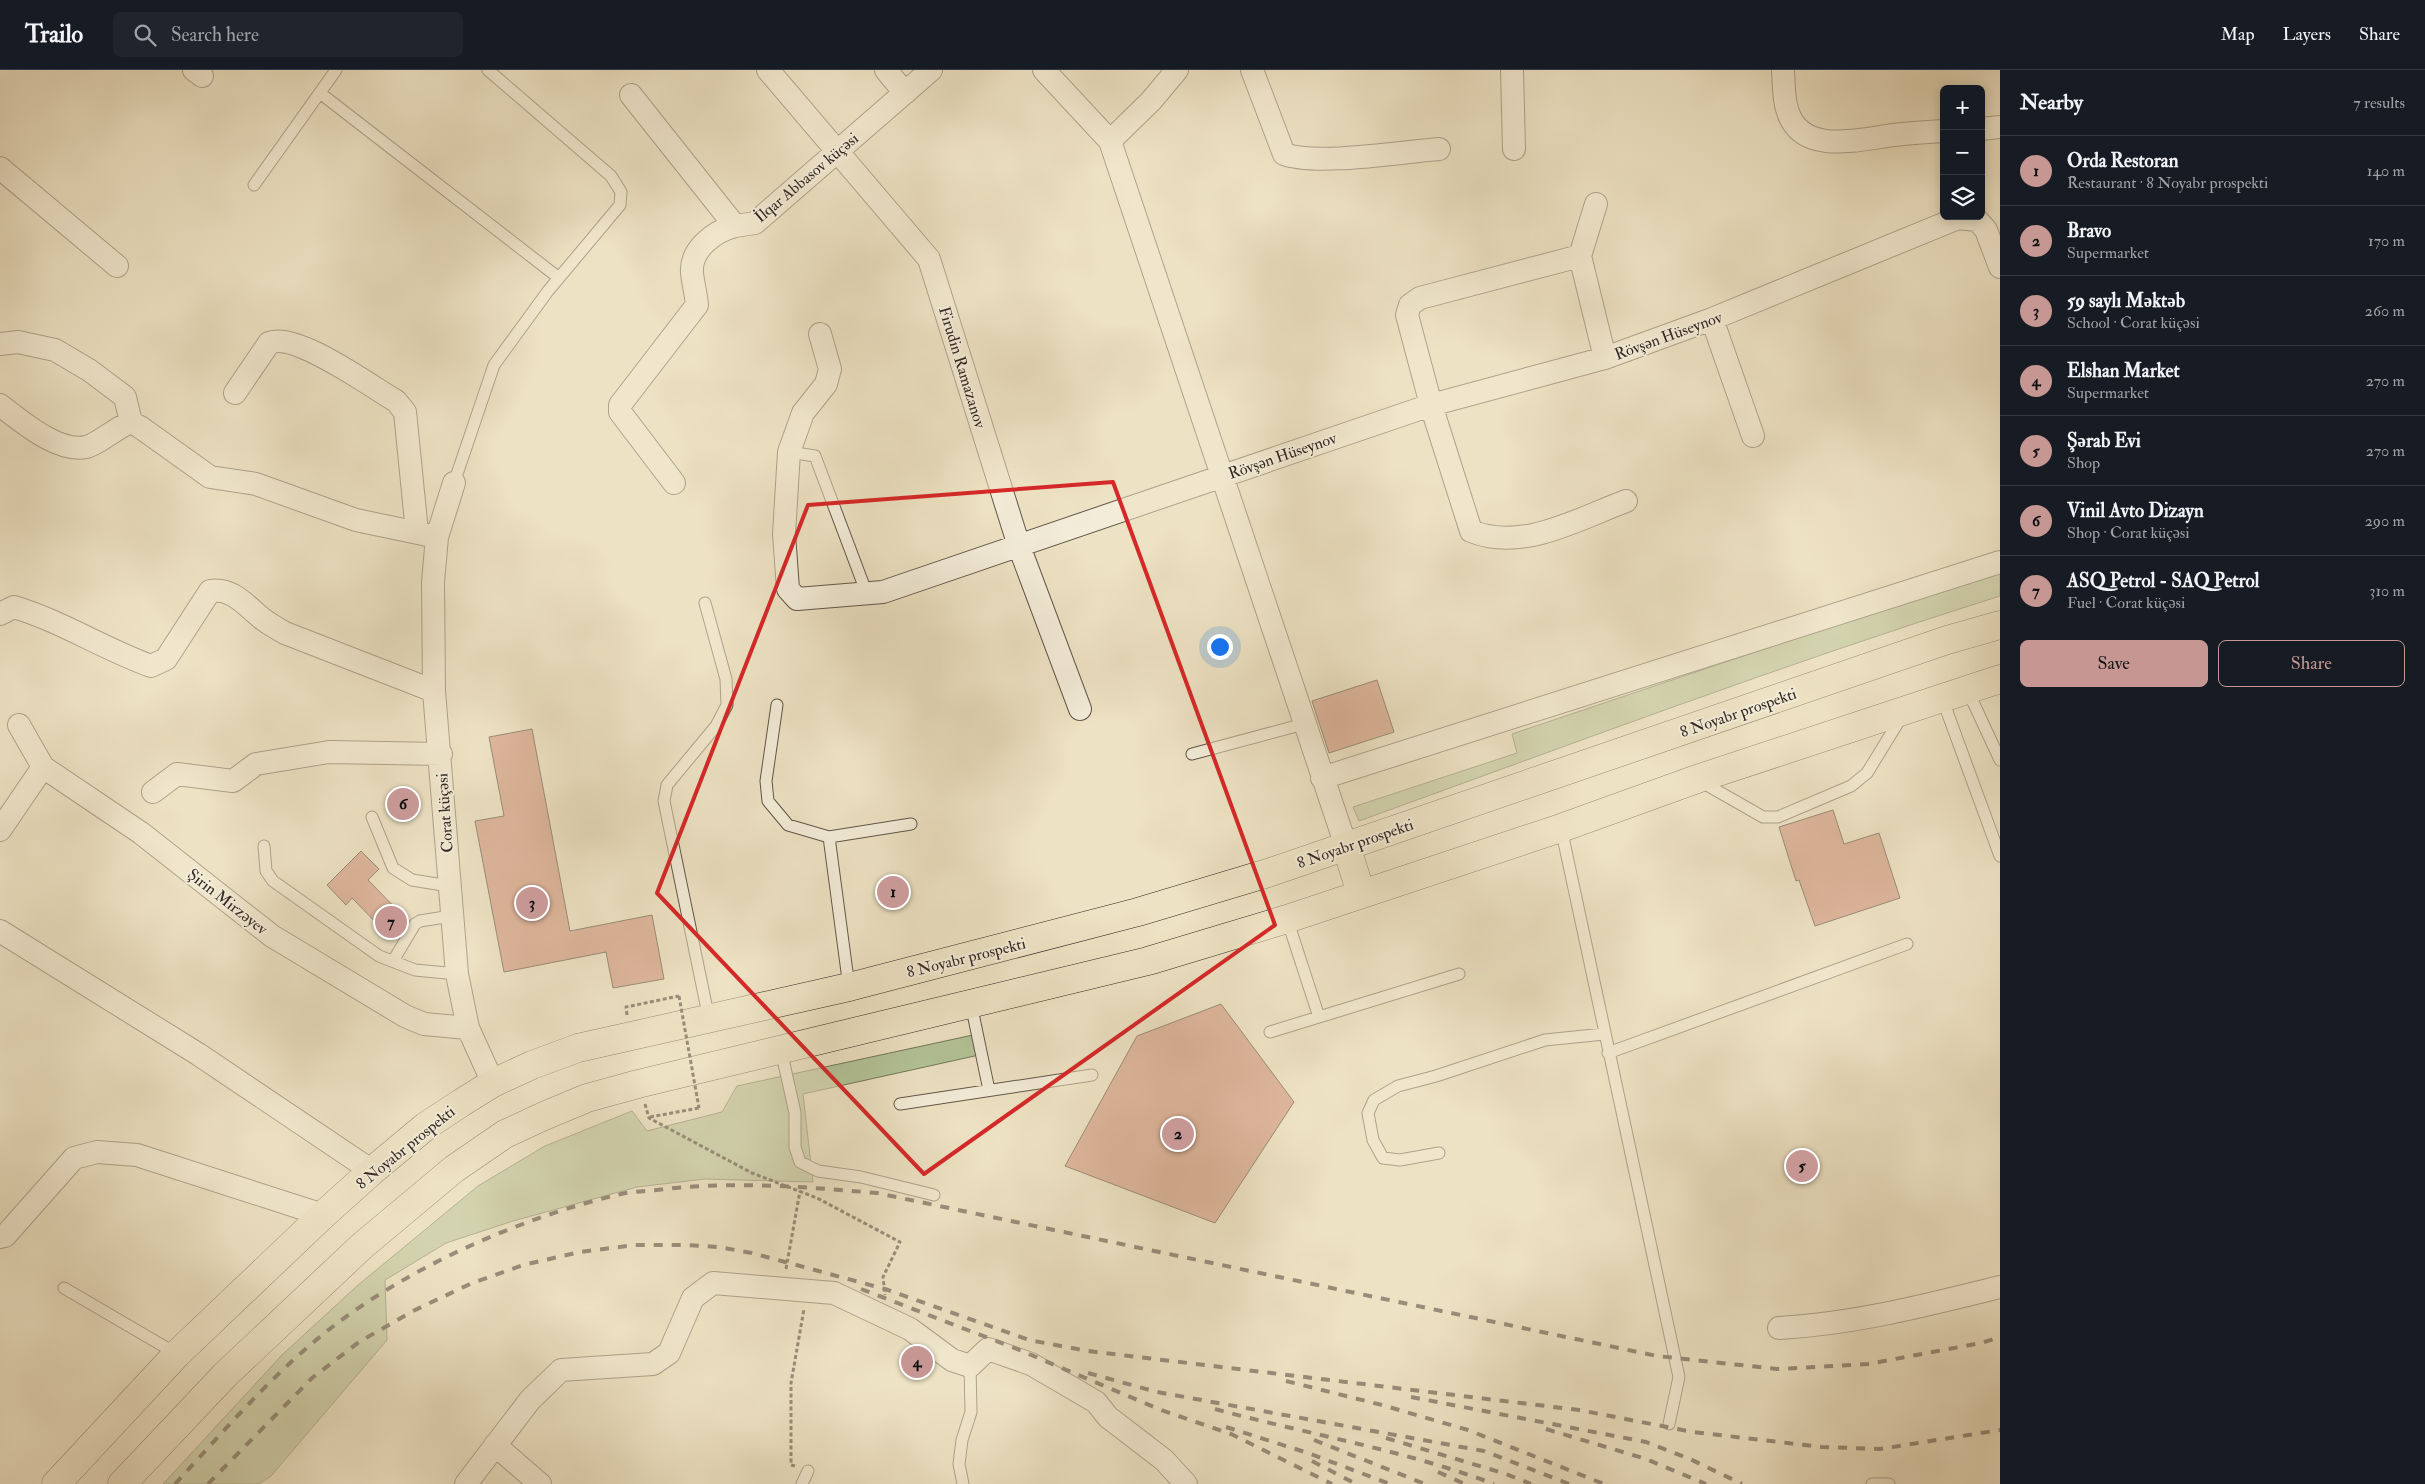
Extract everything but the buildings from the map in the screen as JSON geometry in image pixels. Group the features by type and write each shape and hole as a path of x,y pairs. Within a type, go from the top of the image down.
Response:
{"highway":[{"name":"8 Noyabr prospekti","path":"56,1484 177,1354 372,1171 426,1126 494,1083 532,1064 578,1048 848,987 1138,912 1268,873 1947,640 2000,625"},
{"path":"122,1484 225,1375 362,1246 454,1169 505,1134 544,1116 587,1098 638,1084 1148,960 1287,919 1561,828 1697,779 2000,679"},
{"path":"1346,846 1361,893"}],"street":[{"name":"Firudin Ramazanov","path":"768,70 929,259 1019,546 1080,709"},
{"path":"886,70 905,93"},
{"name":"İlqar Abbasov küçəsi","path":"631,95 735,226 755,223 931,70"},
{"path":"1044,70 1110,141 1346,846"},
{"path":"1110,141 1151,101 1177,70"},
{"path":"1252,70 1284,154 1294,158 1336,158 1439,148"},
{"path":"1512,70 1514,148"},
{"path":"1783,70 1788,112 1797,128 1812,137 1835,143 1940,131"},
{"path":"1985,129 2000,127"},
{"path":"0,168 116,266"},
{"path":"1596,204 1580,256 1605,358"},
{"name":"Rövşən Hüseynov","path":"820,334 830,369 826,384 803,413 789,452 784,534 788,589 798,599 883,592 1431,405 1605,358 1712,319 1958,218 1977,220 1986,230 2000,267"},
{"path":"674,483 620,412 620,406 697,305 692,271 695,256 707,240 724,229 735,226"},
{"path":"1580,256 1420,298 1410,304 1407,315 1431,405 1471,531 1487,537 1534,536 1626,501"},
{"path":"1712,319 1752,436"},
{"path":"0,344 18,342 55,350 89,370 124,397 131,422 210,477 256,484 356,520 427,534 405,412 396,401 304,346 277,339 269,343 234,393"},
{"path":"0,405 33,430 68,447 88,447 118,427 131,422"},
{"name":"Corat küçəsi","path":"454,483 427,534 433,582 434,691 441,754 449,886 457,974 468,1028 494,1083"},
{"path":"1322,778 2000,562"},
{"path":"0,614 14,606 37,614 118,654 151,666 166,659 210,591 221,589 243,601 264,620 285,633 434,691"},
{"name":"Şirin Mirzəyev","path":"19,726 43,767 141,833 272,936 404,1016 424,1024 468,1028"},
{"path":"153,792 177,774 232,781 256,764 329,752 441,754"},
{"path":"2,824 43,767"},
{"path":"0,931 198,1054 372,1171"},
{"path":"0,1237 5,1236 74,1158 97,1152 137,1155 323,1215"},
{"path":"466,1484 530,1400 561,1370 653,1364 670,1353 693,1298 713,1283 785,1287 834,1293 910,1329 952,1360 970,1366 988,1349 1032,1364 1096,1402 1108,1417 1164,1460 1186,1484"},
{"path":"1779,1328 1868,1318 1920,1308 2000,1286"},
{"path":"495,1445 540,1484"}],"lane":[{"path":"254,185 336,70"},
{"path":"454,483 494,365 559,278 620,204 621,192 610,176 488,70"},
{"path":"320,93 559,278"},
{"path":"789,452 816,456 867,594"},
{"path":"705,602 726,680 727,705 716,726 668,785 664,801 708,1018"},
{"path":"1968,689 2000,760"},
{"path":"1942,698 2000,856"},
{"path":"778,705 766,781 768,801 788,825 829,837 911,824"},
{"path":"1697,779 1763,817 1778,817 1851,786 1867,773 1906,709"},
{"path":"1192,754 1304,724"},
{"path":"372,817 392,868 412,880 449,886"},
{"path":"1561,828 1679,1377 1669,1424"},
{"path":"829,837 848,987"},
{"path":"264,846 266,871 273,881 379,956 415,970 457,974"},
{"path":"393,962 415,924 420,921 452,916"},
{"path":"1287,919 1319,1017"},
{"path":"1608,1052 1907,944"},
{"path":"1270,1032 1459,974"},
{"path":"971,1004 990,1090"},
{"path":"1439,1153 1400,1160 1382,1158 1373,1140 1368,1112 1374,1100 1398,1086 1545,1040 1604,1034"},
{"path":"781,1050 794,1105 795,1147 800,1162 818,1171 862,1177 934,1195"},
{"path":"900,1104 1092,1075"},
{"path":"64,1288 177,1354"},
{"path":"963,1484 959,1464 962,1440 972,1412 970,1366"},
{"path":"802,1484 808,1471"},
{"path":"1872,1484 1888,1484"}],"path":[{"path":"626,1007 679,996 699,1108 649,1118"},
{"path":"638,1084 649,1118 752,1173 800,1191 900,1242 883,1277 885,1297 879,1314"},
{"path":"800,1191 788,1245 785,1287 804,1307 791,1383 791,1465 808,1471"}],"highlighted area":[{"path":"1113,482 1275,925 924,1174 657,893 808,505"}],"green space":[{"path":"2000,572 2000,596 1758,677 1359,821 1353,807 1517,753 1512,734 1877,611"},
{"path":"973,1035 979,1055 803,1094 813,1182 705,1179 637,1187 513,1221 446,1243 385,1280 387,1340 271,1476 259,1484 163,1484 282,1355 357,1286 478,1186 545,1146 632,1111 647,1131 722,1112 737,1086"}],"railway":[{"path":"175,1484 289,1364 331,1328 362,1305 396,1284 469,1246 545,1216 621,1194 692,1187 745,1185 877,1193 1657,1356 1777,1369 1868,1364 1981,1343 2000,1337"},
{"path":"208,1484 312,1378 359,1342 413,1311 470,1284 523,1265 580,1252 635,1245 718,1247 752,1253 885,1289 1029,1340 1088,1351 1579,1410 1693,1432 1822,1447 1880,1449 2000,1430"},
{"path":"861,1289 1017,1349 1161,1410 1231,1434 1332,1484"},
{"path":"1088,1373 1157,1392 1484,1451 1569,1484"},
{"path":"1286,1381 1382,1405 1468,1430 1604,1484"},
{"path":"1411,1397 1646,1442 1690,1459 1742,1484"},
{"path":"1215,1409 1425,1461 1494,1484"},
{"path":"1226,1427 1308,1453 1390,1484"},
{"path":"1546,1429 1646,1459 1706,1484"},
{"path":"1386,1438 1506,1474 1531,1484"},
{"path":"1314,1440 1425,1484"},
{"path":"1312,1461 1356,1484"},
{"path":"1438,1472 1465,1484"}],"place":[{"name":"Vinil Avto Dizayn","path":"403,804"},
{"name":"Orda Restoran","path":"893,892"},
{"name":"59 saylı Məktəb","path":"532,903"},
{"name":"ASQ Petrol - SAQ Petrol","path":"391,922"},
{"name":"Bravo","path":"1178,1134"},
{"name":"Şərab Evi","path":"1802,1166"},
{"name":"Elshan Market","path":"917,1362"}]}
